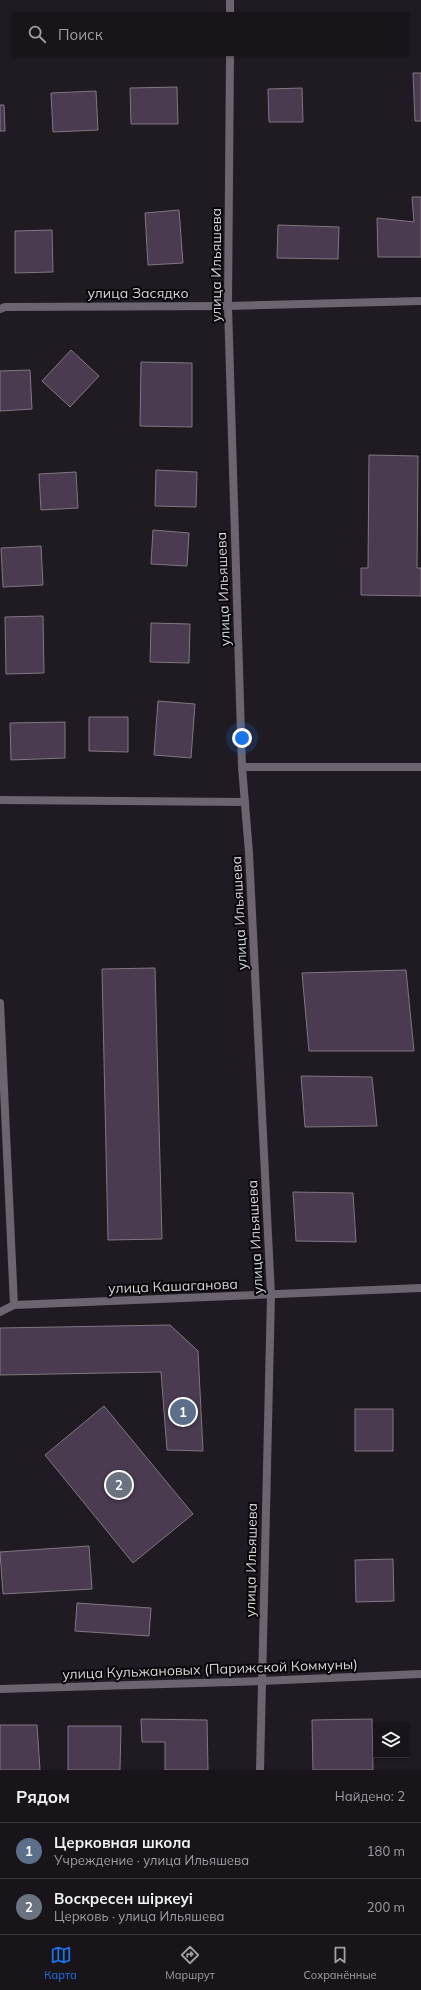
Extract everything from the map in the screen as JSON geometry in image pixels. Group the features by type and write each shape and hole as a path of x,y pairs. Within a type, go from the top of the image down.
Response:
{"street":[{"path":"230,0 230,12"},
{"name":"улица Ильяшева","path":"230,56 228,306 242,767 271,1295 260,1770"},
{"name":"улица Засядко","path":"0,308 5,306 228,306 421,301"},
{"path":"242,767 421,767"},
{"path":"0,800 245,802"},
{"path":"0,1003 14,1305"},
{"name":"улица Кашаганова","path":"0,1312 14,1305 421,1288"},
{"name":"улица Кульжановых (Парижской Коммуны)","path":"0,1689 261,1681 421,1674"}],"building":[{"path":"413,73 421,73 421,121 415,121"},
{"path":"177,87 178,124 131,124 130,88"},
{"path":"302,88 303,122 269,122 268,89"},
{"path":"96,91 98,130 53,132 51,93"},
{"path":"0,105 4,105 5,131 0,131"},
{"path":"412,197 421,197 421,257 378,257 377,218 414,222"},
{"path":"179,210 183,263 148,265 145,213"},
{"path":"278,225 339,227 338,259 277,258"},
{"path":"52,230 53,272 15,273 15,231"},
{"path":"71,350 99,376 70,407 42,381"},
{"path":"141,362 192,363 192,427 140,426"},
{"path":"30,370 32,409 0,411 0,371"},
{"path":"369,455 418,456 417,568 421,568 421,596 361,595 361,568 368,568"},
{"path":"156,470 197,472 196,507 155,506"},
{"path":"76,472 78,508 41,510 39,474"},
{"path":"153,530 189,533 187,566 151,564"},
{"path":"41,546 43,585 3,587 1,548"},
{"path":"43,616 44,673 6,674 5,617"},
{"path":"151,623 190,624 189,663 150,662"},
{"path":"158,701 195,704 191,758 154,755"},
{"path":"89,717 128,717 128,752 89,751"},
{"path":"65,722 65,758 11,760 10,723"},
{"path":"155,968 162,1239 108,1240 102,969"},
{"path":"406,970 414,1051 309,1051 302,973"},
{"path":"301,1076 372,1077 377,1126 305,1127"},
{"path":"293,1192 353,1193 356,1242 296,1241"},
{"path":"170,1325 198,1351 203,1451 167,1450 161,1372 0,1375 0,1328"},
{"path":"104,1406 193,1514 133,1563 45,1455"},
{"path":"355,1409 393,1409 393,1451 355,1451"},
{"path":"89,1546 92,1589 3,1594 0,1552"},
{"path":"393,1559 394,1601 356,1602 355,1560"},
{"path":"77,1603 151,1608 149,1636 75,1631"},
{"path":"141,1719 207,1720 208,1770 165,1770 165,1742 142,1742"},
{"path":"372,1719 373,1770 313,1770 312,1720"},
{"path":"0,1725 37,1725 40,1770 0,1770"},
{"path":"68,1726 121,1726 120,1770 68,1770"}],"place":[{"name":"Церковная школа","path":"183,1412"},
{"name":"Воскресен шіркеуі","path":"119,1485"}]}
